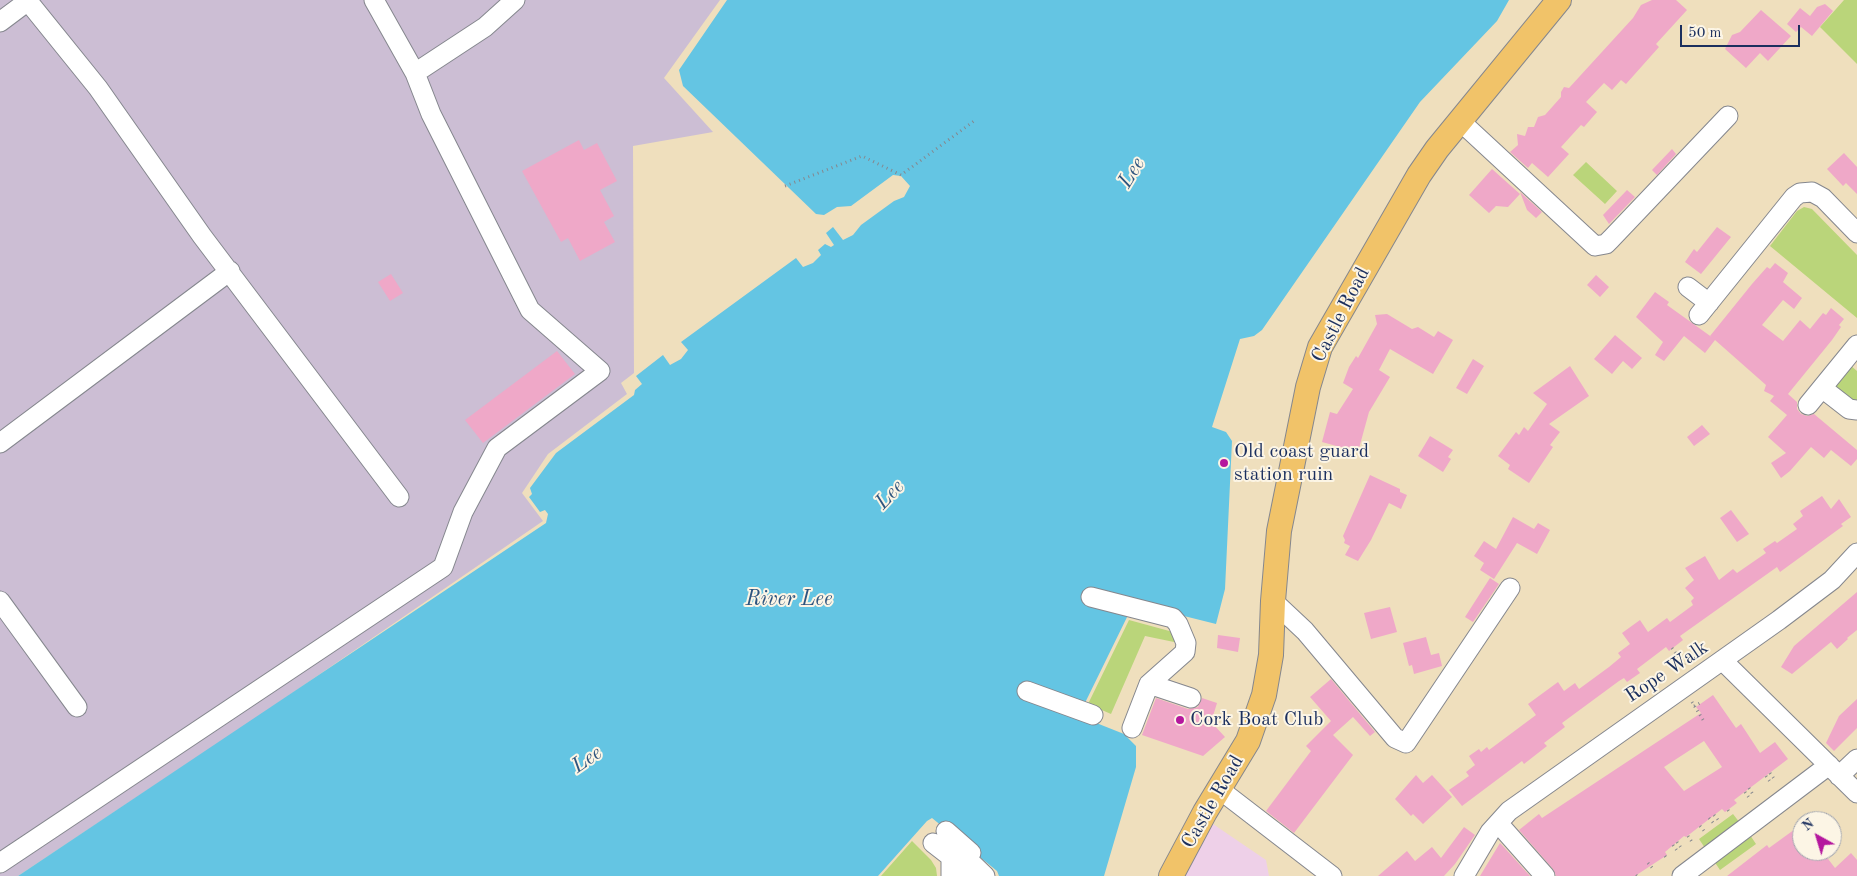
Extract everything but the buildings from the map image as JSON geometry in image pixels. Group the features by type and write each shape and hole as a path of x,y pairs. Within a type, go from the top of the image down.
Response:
{"main road":[{"name":"Castle Road","path":"1171,876 1219,788 1248,741 1264,694 1271,655 1279,531 1315,359 1353,287 1411,188 1437,148 1559,0"}],"street":[{"path":"0,22 28,0 98,88 230,272 399,497"},
{"path":"0,863 443,567 463,512 497,448 600,372 530,310 431,114 415,73 374,0"},
{"path":"415,73 485,27 515,0"},
{"path":"1460,121 1595,246 1606,244 1728,116"},
{"path":"1688,286 1704,309 1794,197 1800,193 1812,192 1823,198 1857,233"},
{"path":"0,443 230,272"},
{"path":"1808,405 1857,345"},
{"path":"1822,388 1850,409 1857,410"},
{"name":"Rope Walk","path":"1482,846 1498,823 1515,806 1723,661 1818,591 1857,553"},
{"path":"1273,601 1305,631 1395,738 1406,743 1510,588"},
{"path":"1091,596 1173,618 1178,624 1186,643 1185,652 1150,684 1132,728"},
{"path":"0,601 77,707"},
{"path":"1723,661 1857,793"},
{"path":"1150,684 1191,698"},
{"path":"1027,691 1093,715"},
{"path":"1682,876 1834,770 1857,759"},
{"path":"1219,788 1332,876"},
{"path":"1498,823 1545,876"},
{"path":"970,876 951,857 939,837 994,876"},
{"path":"1450,876 1474,850 1482,846"},
{"path":"1464,876 1482,846"},
{"path":"951,876 951,857 958,850 985,876"}],"path":[{"path":"785,186 862,156 901,176 974,121"},
{"path":"1672,648 1688,670"},
{"path":"1689,698 1705,723"},
{"path":"1694,706 1702,702"},
{"path":"1770,773 1776,780"},
{"path":"1766,776 1771,783"},
{"path":"1749,788 1754,796"},
{"path":"1745,792 1750,799"},
{"path":"1714,815 1719,821"},
{"path":"1710,818 1715,825"},
{"path":"1700,826 1705,832"},
{"path":"1688,836 1692,842"},
{"path":"1677,842 1682,849"},
{"path":"1673,845 1678,852"},
{"path":"1648,863 1654,870"}],"shaded area":[{"path":"0,0 720,0 664,78 713,132 633,146 634,373 621,383 627,394 548,454 522,493 543,521 253,720 18,876 0,876"},
{"path":"1210,822 1266,860 1269,876 1183,876"}],"green space":[{"path":"1844,0 1857,0 1857,64 1820,27"},
{"path":"1586,162 1617,191 1605,204 1573,175"},
{"path":"1804,207 1812,209 1857,255 1857,318 1770,246 1797,211"},
{"path":"1850,365 1857,371 1857,400 1848,400 1832,388"},
{"path":"1129,620 1173,632 1177,641 1145,636 1111,714 1088,704"},
{"path":"1733,814 1740,823 1705,848 1699,839"},
{"path":"1750,835 1756,844 1720,870 1714,861"},
{"path":"912,841 931,860 936,868 937,876 881,876"}],"water":[{"name":"River Lee","path":"727,0 1509,0 1497,21 1420,102 1262,330 1254,336 1240,339 1212,427 1226,432 1232,441 1225,589 1216,624 1148,607 1130,611 1083,707 1026,695 1124,734 1136,746 1136,767 1104,876 999,876 997,871 932,818 927,821 878,876 18,876 546,523 548,514 545,510 540,512 529,497 532,494 530,488 556,453 634,395 635,390 642,384 636,376 663,355 670,365 681,359 688,350 681,342 796,258 803,267 813,263 821,255 818,250 825,244 831,247 834,245 826,233 833,227 843,240 853,235 861,225 894,201 904,197 910,186 901,176 893,175 851,206 837,207 824,215 816,214 683,86 679,70"}],"place":[{"name":"Old coast guard station ruin","path":"1224,463"},
{"name":"Cork Boat Club","path":"1180,720"}],"water label":[{"name":"Lee","path":"1132,173"},
{"name":"Lee","path":"890,495"},
{"name":"Lee","path":"587,760"}]}
